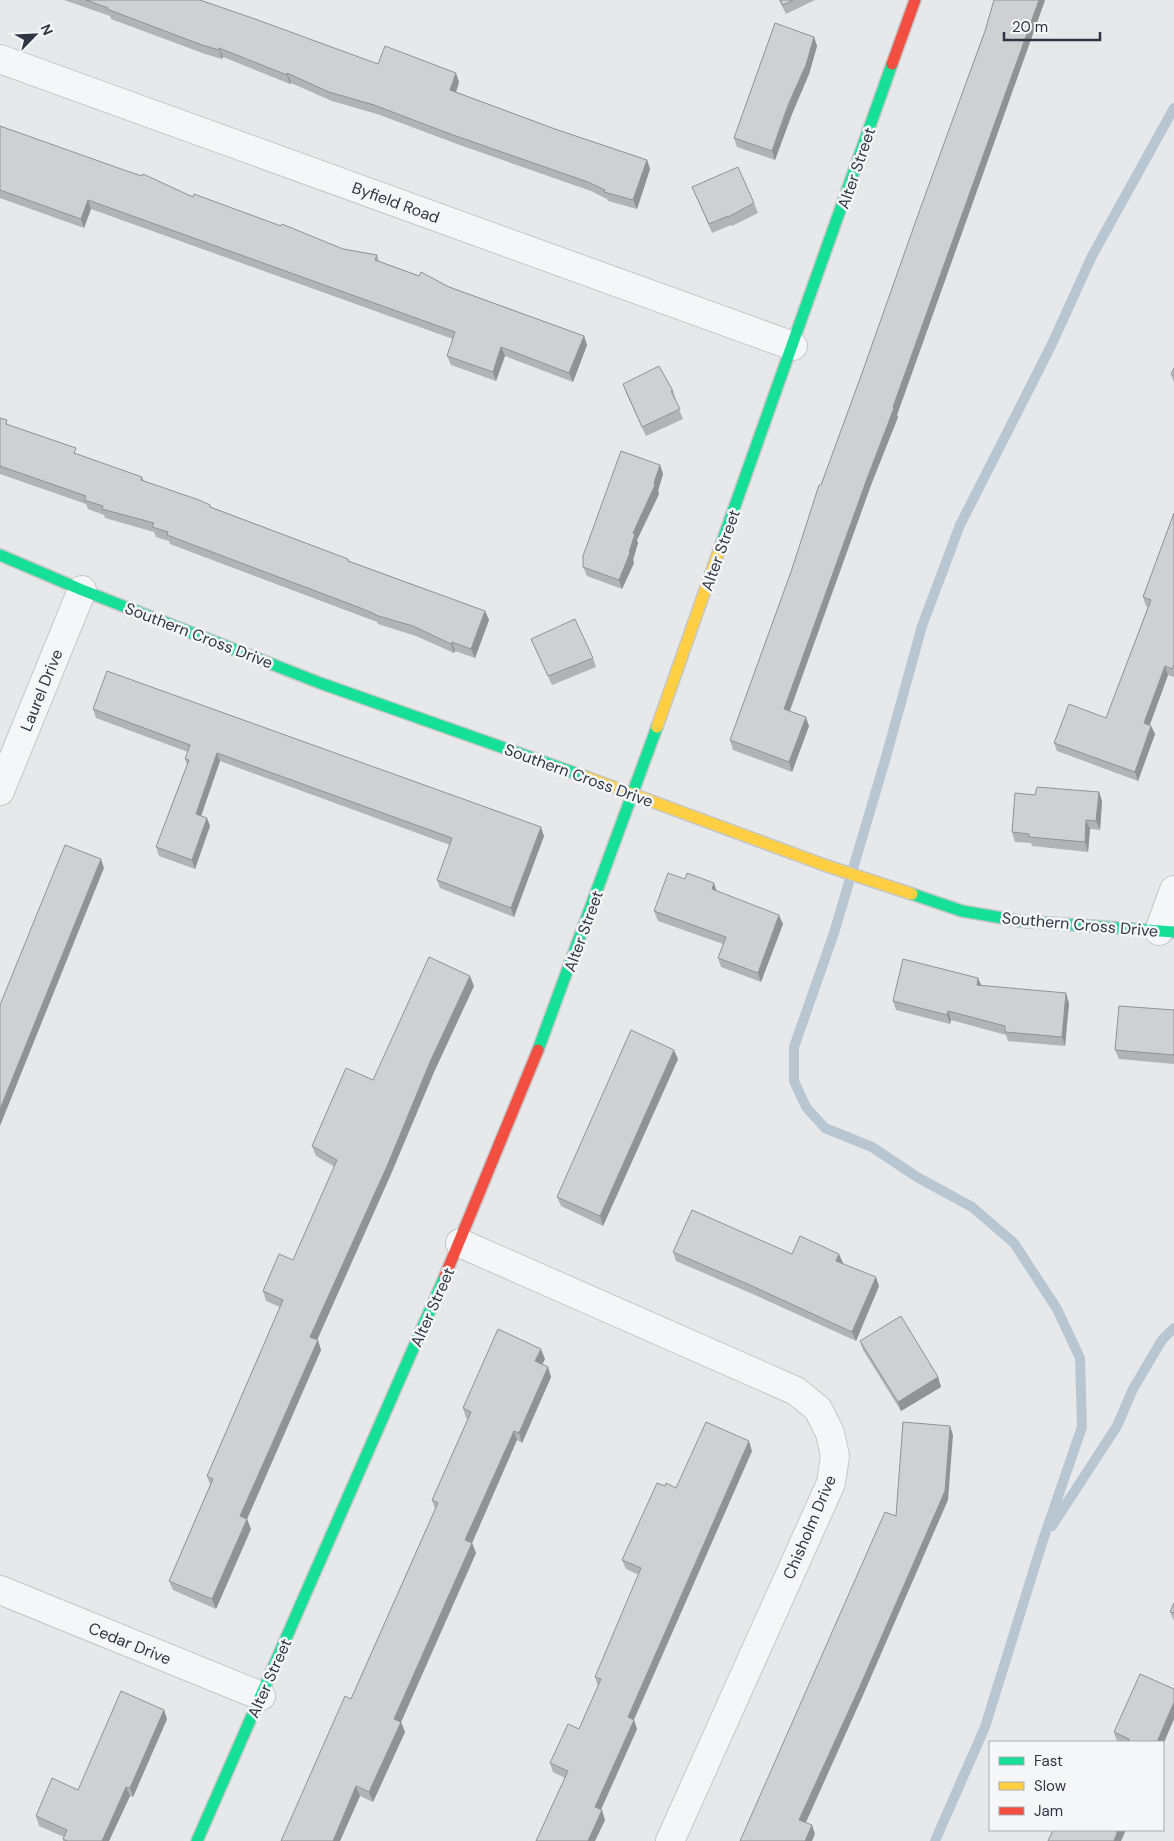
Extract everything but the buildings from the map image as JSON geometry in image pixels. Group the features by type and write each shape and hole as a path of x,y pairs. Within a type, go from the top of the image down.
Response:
{"street":[{"name":"Alter Street","path":"197,1841 460,1243 526,1082 633,794 915,0"},
{"name":"Byfield Road","path":"0,59 793,346"},
{"name":"Southern Cross Drive","path":"0,555 82,590 320,683 633,794 827,866 962,910 1020,921 1167,931"},
{"name":"Laurel Drive","path":"0,791 82,590"},
{"path":"1167,931 1174,890"},
{"name":"Chisholm Drive","path":"460,1243 796,1391 818,1409 830,1433 835,1456 831,1483 670,1841"},
{"name":"Cedar Drive","path":"0,1590 261,1696"}],"waterway":[{"path":"935,1841 985,1727 1043,1540 1082,1427 1080,1358 1057,1309 1014,1243 972,1207 917,1177 872,1147 825,1128 806,1107 794,1081 794,1047 834,933 922,626 960,525 1051,346 1092,256 1174,108"},
{"path":"1052,1526 1117,1426 1133,1389 1162,1340 1174,1328"}],"traffic: fast":[{"path":"721,545 892,64"},
{"path":"0,555 82,590 320,683 586,777"},
{"path":"538,1050 657,727"},
{"path":"912,894 962,911 1020,921 1174,932"},
{"path":"197,1841 445,1276"}],"traffic: slow":[{"path":"657,727 721,545"},
{"path":"586,777 827,866 912,894"}],"traffic: jam":[{"path":"892,64 915,0"},
{"path":"445,1276 538,1050"}]}
